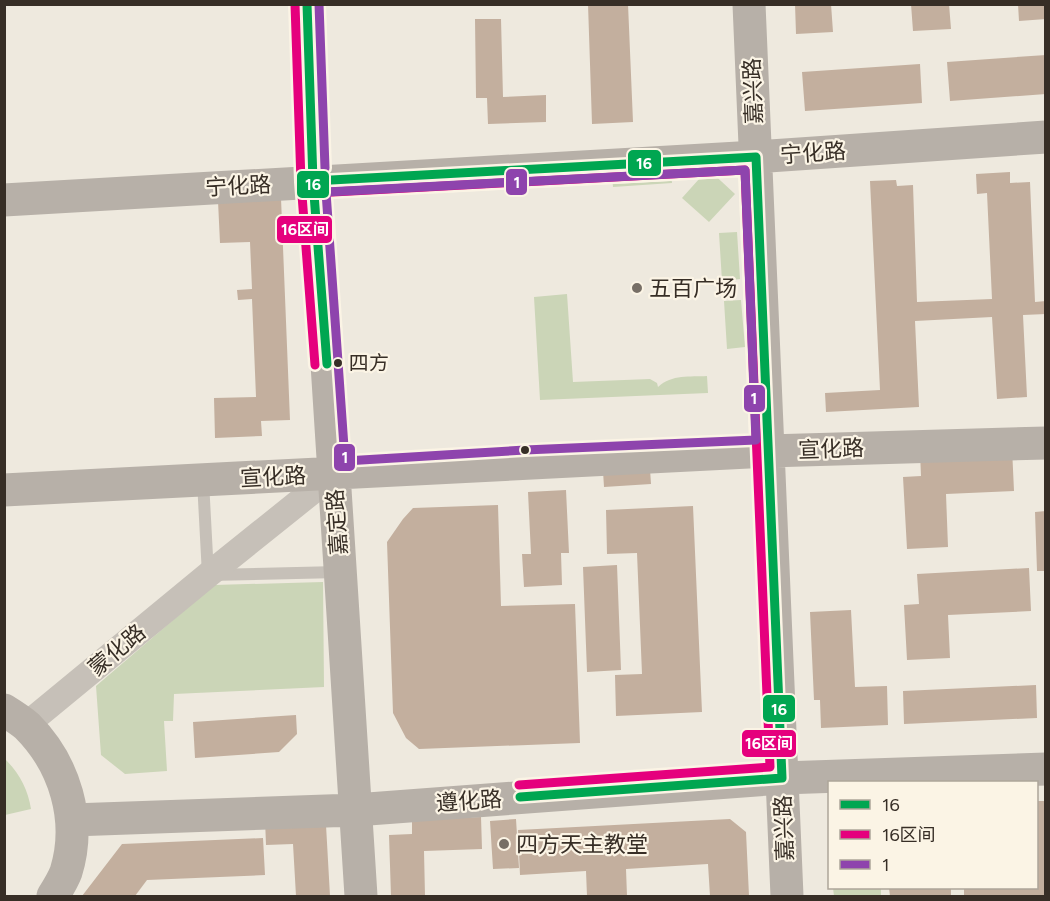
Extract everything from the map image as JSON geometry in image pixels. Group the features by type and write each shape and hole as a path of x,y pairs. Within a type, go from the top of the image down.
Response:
{"street":[{"name":"嘉定路","path":"307,4 313,182 361,897"},
{"name":"嘉兴路","path":"749,4 787,897"},
{"name":"宁化路","path":"4,200 756,157 1046,137"},
{"name":"宣化路","path":"4,490 768,451 1046,443"},
{"name":"蒙化路","path":"15,717 208,575 334,474"},
{"path":"15,717 45,747 60,771 68,795 72,820 71,847 66,873 53,897"},
{"name":"遵化路","path":"72,820 356,810 782,778 1046,769"}],"lane":[{"path":"203,480 208,575 340,572"}],"green space":[{"path":"708,169 735,194 709,222 682,198"},
{"path":"671,171 672,183 613,187 612,175"},
{"path":"737,232 740,279 722,281 719,233"},
{"path":"567,294 573,382 650,379 657,383 658,387 675,378 707,376 708,393 540,400 534,297"},
{"path":"741,300 745,347 727,349 724,301"},
{"path":"323,582 324,687 174,694 173,721 164,721 167,771 125,774 101,755 96,686 214,585"},
{"path":"5,759 22,782 31,809 5,815"},
{"path":"833,889 881,889 881,896 834,896"}],"building":[{"path":"588,4 628,4 633,122 592,124"},
{"path":"795,4 831,4 833,32 796,34"},
{"path":"911,4 949,4 951,29 913,31"},
{"path":"1018,4 1046,4 1046,19 1019,21"},
{"path":"475,19 501,19 503,97 546,95 546,122 488,124 487,98 476,98"},
{"path":"1046,55 1046,94 950,101 947,62"},
{"path":"920,64 922,103 805,111 802,72"},
{"path":"1010,172 1010,183 1030,182 1035,302 1046,301 1046,314 1023,315 1027,397 997,399 992,317 915,321 919,407 826,412 825,393 880,390 870,181 896,180 897,186 913,185 917,302 992,299 987,193 977,194 976,174"},
{"path":"281,198 290,420 261,421 262,436 215,438 214,398 256,397 252,299 238,300 237,290 252,289 250,242 220,243 218,201"},
{"path":"1012,448 1014,491 946,494 948,547 907,549 903,477 921,476 920,452"},
{"path":"650,469 651,484 604,487 603,471"},
{"path":"566,490 569,553 561,553 562,585 524,587 522,554 531,554 528,492"},
{"path":"498,505 501,606 575,604 580,743 419,749 406,738 393,713 387,542 413,508"},
{"path":"693,506 702,712 616,716 615,675 642,674 637,553 607,554 606,510"},
{"path":"1046,511 1046,571 1037,571 1035,512"},
{"path":"617,565 621,670 587,672 583,567"},
{"path":"1029,568 1031,611 948,615 950,658 907,660 904,605 919,604 917,574"},
{"path":"851,610 855,687 887,686 888,725 821,728 820,700 814,700 810,612"},
{"path":"1036,685 1037,718 904,724 903,691"},
{"path":"296,715 297,734 279,752 195,758 193,722"},
{"path":"1038,801 1046,801 1046,896 964,896 964,889 1038,889"},
{"path":"481,817 482,849 424,851 425,896 391,896 389,835 412,834 412,820"},
{"path":"265,819 326,825 330,896 296,896 293,844 266,845"},
{"name":"四方天主教堂","path":"516,819 519,868 493,869 490,821"},
{"path":"730,819 746,832 749,896 710,896 708,864 626,869 627,896 587,896 586,871 520,875 518,830"},
{"path":"263,838 265,875 147,880 135,896 82,896 122,844"},
{"path":"889,889 951,889 951,896 890,896"}],"transit line":[{"name":"16区间","path":"295,4 301,182 315,365"},
{"name":"16","path":"307,4 313,181 327,364"},
{"name":"1","path":"319,4 325,168"},
{"name":"16","path":"313,181 756,157 782,778 520,797"},
{"name":"16区间","path":"314,193 745,170 770,767 519,785"},
{"name":"1","path":"745,170 756,440 525,450 345,461 326,192 745,170"}],"place":[{"name":"五百广场","path":"637,288"},
{"name":"四方","path":"338,363"},
{"name":"四方天主教堂","path":"504,844"}]}
